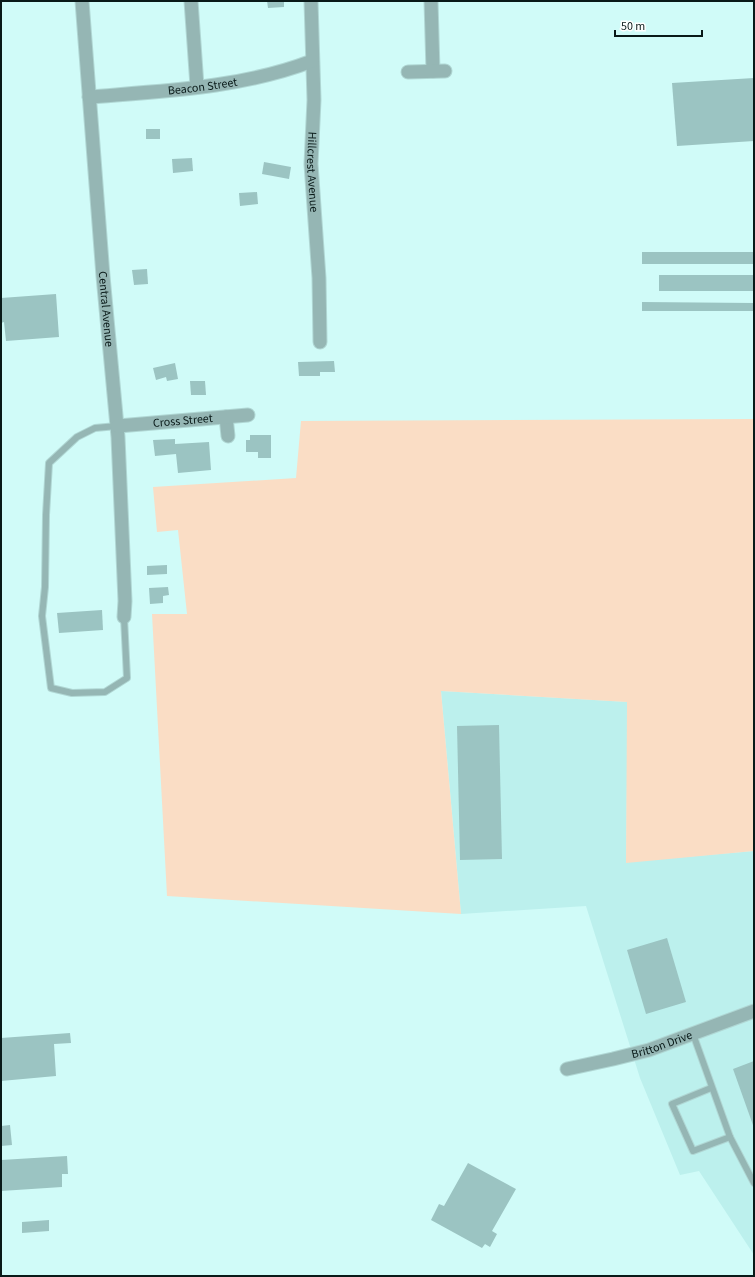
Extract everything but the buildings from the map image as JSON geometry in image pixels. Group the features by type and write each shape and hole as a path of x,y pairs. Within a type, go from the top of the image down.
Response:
{"street":[{"name":"Central Avenue","path":"82,1 105,302 118,426 125,601 124,617"},
{"path":"191,1 197,86"},
{"name":"Hillcrest Avenue","path":"311,1 314,113 311,164 319,278 320,342"},
{"path":"408,72 439,71 431,1"},
{"name":"Beacon Street","path":"89,97 197,86 263,76 289,70 312,61"},
{"name":"Cross Street","path":"118,426 248,415"},
{"path":"226,417 228,436"},
{"name":"Britton Drive","path":"567,1069 631,1055 754,1011"}],"lane":[{"path":"118,426 95,428 77,437 49,463 45,587 42,616 51,688 72,693 105,692 128,678 124,617"},
{"path":"693,1034 711,1088 730,1137 754,1183"},
{"path":"711,1088 672,1104 693,1151 730,1137"}],"shaded area":[{"path":"754,419 754,851 626,863 627,702 441,691 461,914 167,896 152,614 187,614 178,530 157,532 153,487 296,478 301,421"},
{"path":"441,691 628,702 626,862 754,851 754,1255 699,1171 680,1175 640,1078 586,906 461,914"}]}
